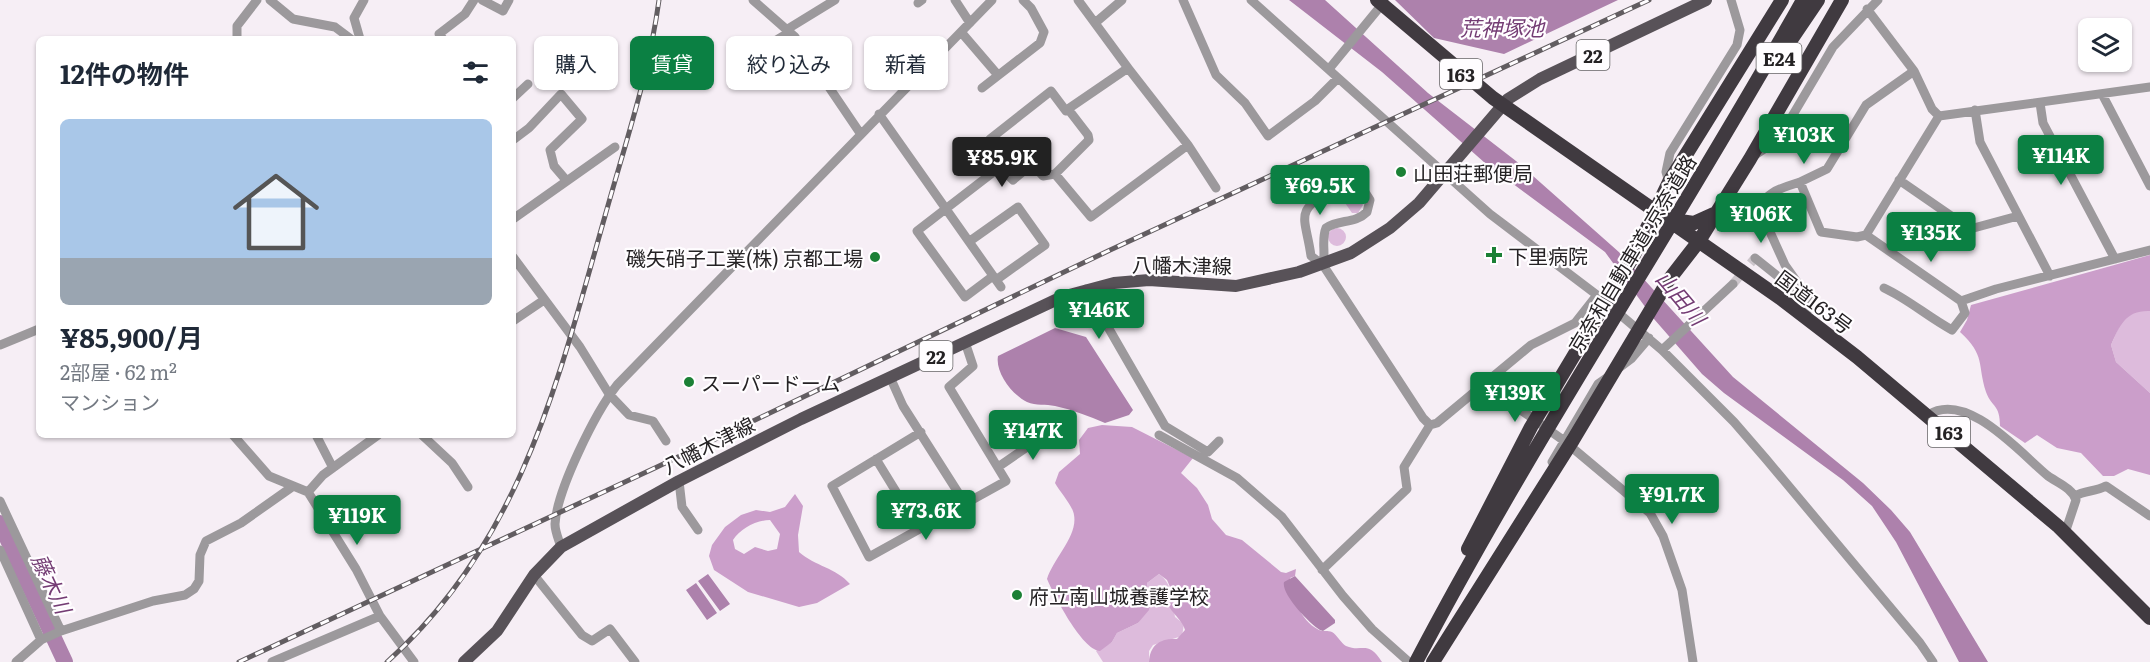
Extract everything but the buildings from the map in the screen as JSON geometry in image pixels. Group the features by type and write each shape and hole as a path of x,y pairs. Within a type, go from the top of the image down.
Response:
{"highway":[{"name":"国道163号","path":"1377,0 1458,71 1804,316 1928,415 2065,533 2150,618"},
{"path":"1414,660 1531,427 1646,239 1655,209 1668,184 1782,0"},
{"name":"京奈和自動車道;京奈道路","path":"1414,660 1556,414 1738,114 1803,0"},
{"name":"京奈和自動車道;京奈道路","path":"1738,114 1818,0"},
{"path":"1730,263 1714,238 1717,212 1842,0"},
{"path":"1628,191 1648,195 1668,184"},
{"path":"1433,662 1573,440 1675,271 1682,252 1683,230 1667,205 1668,184"},
{"path":"1683,230 1717,212"},
{"path":"1646,239 1683,230 1717,212"},
{"path":"1675,271 1683,230"},
{"path":"1675,271 1701,257 1730,263"}],"main road":[{"name":"八幡木津線","path":"464,662 497,631 534,575 561,547 679,481 890,377 1062,297 1114,283 1149,280 1236,286 1323,265 1351,253 1390,228 1419,203 1508,99 1540,79 1706,0"}],"street":[{"path":"235,36 237,26 257,0"},
{"path":"270,0 293,19 335,27 347,36"},
{"path":"359,36 354,18 364,0"},
{"path":"441,36 439,34 465,14 474,0"},
{"path":"482,0 503,11 509,0"},
{"path":"753,0 795,37 860,133"},
{"path":"781,36 835,0"},
{"path":"955,0 970,23"},
{"path":"561,547 555,528 556,518 582,444 609,394 860,133 992,0"},
{"path":"982,88 997,74 1041,43 1044,32 1031,8 1023,0"},
{"path":"1078,0 1188,145 1216,188"},
{"path":"1095,23 1122,0"},
{"path":"1183,0 1216,75 1245,103 1268,136 1315,101 1338,78"},
{"path":"1251,0 1331,67 1338,78 1490,214 1597,295 1649,338 1664,347 1766,459 1920,643 1933,662"},
{"path":"1331,67 1386,0"},
{"path":"1668,184 1666,172 1670,153 1737,45 1740,30 1731,0"},
{"path":"1750,159 1778,140 1833,47 1878,0"},
{"path":"1867,9 1914,71 1932,109 1939,116"},
{"path":"961,32 997,74"},
{"path":"990,139 1051,91 1066,111 1128,68"},
{"path":"1812,303 1785,266 1761,212 1761,207 1770,194 1827,169 1866,105 1914,71"},
{"path":"1800,182 1821,232 1857,237 1866,235 1939,116 2150,87"},
{"path":"516,138 530,128 561,94 582,119 550,150 554,166 566,180"},
{"path":"2102,94 2150,186"},
{"path":"2040,103 2043,123 2115,259"},
{"path":"970,241 1018,207 1045,245 997,281 965,297 917,231 1000,167 1013,180 1032,164 1043,176 1055,174 1089,140 1088,135 1068,109"},
{"path":"1975,110 1980,142 2050,276"},
{"path":"879,114 997,281"},
{"path":"1055,174 1091,217 1188,145"},
{"path":"516,217 615,147"},
{"path":"1899,180 1970,229 2018,216"},
{"path":"1323,265 1326,251 1323,236 1326,228 1340,221 1355,220 1367,212 1370,200 1361,186 1354,184 1342,187 1319,198 1306,209 1306,227 1311,256 1323,265 1430,425"},
{"path":"1866,235 1961,301 1965,313 1952,330 1918,311 1902,296 1884,288"},
{"path":"1961,301 2150,250"},
{"path":"1755,258 1812,303"},
{"path":"516,261 580,347 609,394 629,415 652,421 666,441"},
{"path":"1664,347 1732,284"},
{"path":"1086,289 1165,426 1208,452 1219,441"},
{"path":"1322,570 1407,489 1404,467 1430,425 1437,423 1537,341 1575,323 1597,295"},
{"path":"516,319 544,300"},
{"path":"1804,316 1812,303"},
{"path":"0,345 36,330"},
{"path":"1441,662 1541,486 1563,440 1598,384 1632,359 1649,338"},
{"path":"921,432 832,486 869,557 1006,481 949,387 973,366 973,360 965,342"},
{"path":"890,377 903,406 966,505"},
{"path":"1484,384 1563,440 1650,513 1677,572 1693,662"},
{"path":"1928,415 1938,408 1952,408 1978,419 2012,441 2049,477 2075,496"},
{"path":"998,467 1049,432"},
{"path":"1160,435 1244,483 1289,525 1322,570 1372,629 1414,660"},
{"path":"237,438 261,470 291,487 308,492 356,569 380,616 414,662"},
{"path":"318,438 333,468"},
{"path":"308,492 313,484 374,438"},
{"path":"425,438 452,463 468,487"},
{"path":"876,459 919,529"},
{"path":"679,481 682,507 698,530"},
{"path":"2065,533 2075,496 2081,492 2096,492 2106,486 2150,516"},
{"path":"16,662 43,639 59,631 153,601 185,595 194,589 198,581 200,555 206,541 241,523 291,487"},
{"path":"0,501 59,631"},
{"path":"0,550 43,639"},
{"path":"534,575 582,635 592,641 610,629 635,662"},
{"path":"272,662 380,616"}],"shaded area":[{"path":"1343,193 1357,193 1363,205 1358,213 1352,213 1343,200"},
{"path":"1337,228 1343,231 1346,237 1343,243 1337,246 1331,243 1328,237 1331,231"},
{"path":"2150,255 2150,311 2142,311 2129,316 2121,325 2111,345 2116,362 2150,393 2150,475 2128,469 2114,476 2103,476 2081,453 2057,448 2037,435 2025,443 2000,426 1997,410 1986,392 1977,354 1960,332 1967,320 1971,305"},
{"path":"2138,310 2150,311 2150,393 2116,362 2111,345 2122,320"},
{"path":"1102,425 1132,427 1193,458 1181,473 1197,488 1208,505 1212,519 1226,535 1242,540 1281,572 1286,573 1296,569 1295,576 1290,578 1298,607 1306,620 1319,630 1332,632 1346,646 1373,651 1382,662 1149,662 1151,651 1157,644 1161,641 1177,639 1185,630 1167,602 1165,596 1170,587 1167,580 1159,574 1147,583 1149,610 1138,623 1117,633 1112,642 1100,651 1085,642 1069,621 1047,579 1069,539 1074,523 1071,507 1055,483 1059,472 1080,454 1079,440 1088,428"},
{"path":"795,494 803,506 798,535 799,552 838,574 850,584 817,603 799,607 748,592 714,570 709,556 712,545 725,527 741,515 756,510 770,512 785,507","holes":["770,520 780,534 777,549 768,551 755,547 744,554 735,549 733,540 736,536 759,522"]},
{"path":"1159,574 1169,588 1175,617 1184,624 1182,636 1153,645 1149,651 1149,662 1103,662 1096,651 1112,642 1117,633 1138,623 1150,605 1147,583"}],"water":[{"path":"1289,0 1325,0 1428,93 1516,161 1620,253 1733,377 1863,483 1910,532 1988,662 1959,662 1896,542 1872,506 1843,480 1724,393 1702,374 1654,319 1605,252 1485,163 1382,72"},
{"name":"荒神塚池","path":"1395,0 1618,0 1504,54 1434,38"},
{"path":"1055,328 1086,337 1133,410 1129,415 1105,423 1052,405 1027,402 1010,389 999,369 998,356"},
{"path":"708,574 730,604 720,611 698,581"},
{"path":"1295,576 1335,620 1335,623 1323,631 1303,615 1287,594 1284,582"},
{"path":"696,583 717,613 707,620 686,590"}],"waterway":[{"name":"藤木川","path":"0,523 65,662"}],"tunnel":[{"path":"1733,284 1755,258"}],"railway":[{"path":"387,662 433,615 471,565 502,512 529,456 551,398 588,278 643,82 659,0"},
{"path":"239,662 657,467 1108,251 1649,0"}],"place":[{"name":"山田荘郵便局","path":"1401,172"},
{"name":"下里病院","path":"1494,255"},
{"name":"磯矢硝子工業(株) 京都工場","path":"875,257"},
{"name":"スーパードーム","path":"689,382"},
{"name":"府立南山城養護学校","path":"1017,595"}],"water label":[{"name":"山田川","path":"1682,297"}]}
